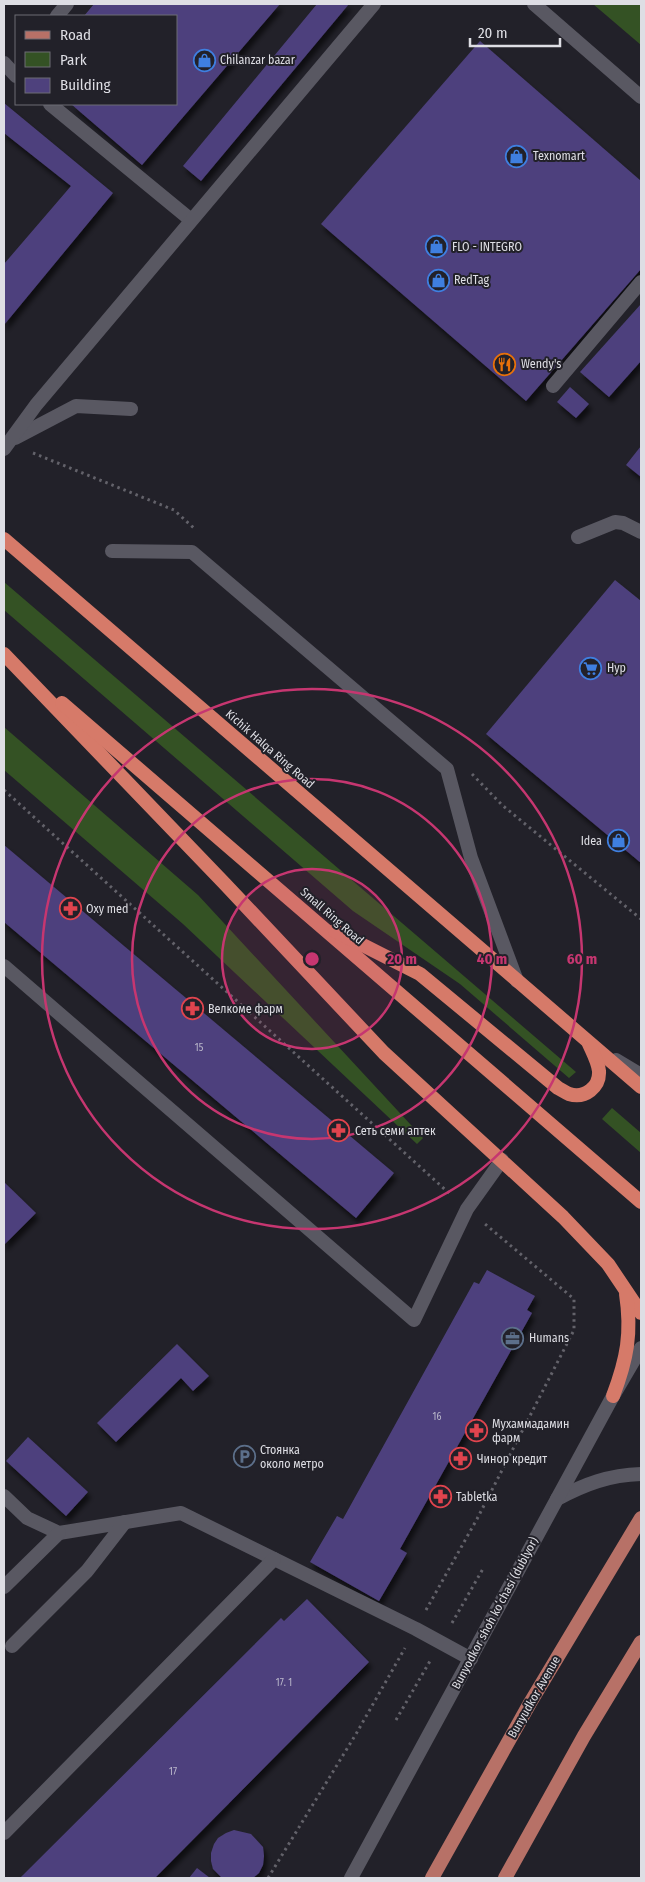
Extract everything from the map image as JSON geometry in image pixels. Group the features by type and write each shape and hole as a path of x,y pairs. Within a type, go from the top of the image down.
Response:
{"highway":[{"name":"Kichik Halqa Ring Road","path":"4,539 517,981"},
{"path":"4,653 384,1053 563,1217 608,1264 641,1313"},
{"name":"Small Ring Road","path":"4,653 641,1202"},
{"path":"316,922 420,974 558,1088 570,1095 584,1095 594,1088 599,1079 599,1070 595,1057 586,1039"},
{"path":"517,981 641,1087"},
{"path":"613,1396 623,1369 628,1343 630,1318 626,1290"}],"main road":[{"name":"Bunyudkor Avenue","path":"432,1878 530,1703 641,1518"},
{"path":"505,1878 584,1736 641,1642"}],"street":[{"path":"58,15 67,4"},
{"path":"8,444 36,404 374,4"},
{"path":"534,4 641,97"},
{"path":"51,105 191,220"},
{"path":"553,386 641,282"},
{"path":"8,444 76,406 131,409"},
{"path":"578,537 615,522 623,523 641,532"},
{"path":"112,552 192,552 447,769 471,858 517,981"},
{"path":"4,966 414,1320 467,1209 502,1160"},
{"path":"586,1039 641,1075"},
{"name":"Bunyodkor shoh koʻchasi (dublyor)","path":"352,1878 613,1396 641,1348"},
{"path":"557,1499 598,1480 641,1474"},
{"path":"4,1496 27,1518 59,1533 181,1513 416,1629 471,1659"},
{"path":"12,1646 87,1571 125,1522"},
{"path":"4,1587 59,1533"},
{"path":"4,1833 274,1559"}],"path":[{"path":"4,790 467,1209 574,1299 574,1330 477,1519 356,1734 268,1878"},
{"path":"448,1630 484,1567"},
{"path":"396,1720 434,1654"}],"green space":[{"path":"593,4 641,4 641,45"},
{"path":"4,582 576,1072 569,1078 460,984 353,911 4,610"},
{"path":"4,727 198,895 423,1138 417,1144 183,924 4,770"},
{"path":"612,1108 641,1133 641,1153 602,1119"}],"building":[{"name":"Chilanzar bazar","path":"94,4 280,4 142,165 72,105 178,105 178,15 85,15"},
{"path":"317,4 349,4 201,181 183,166"},
{"path":"480,41 641,181 641,269 526,401 321,224"},
{"path":"4,103 113,193 4,325 4,264 71,186 4,133"},
{"path":"641,304 641,361 609,397 580,372"},
{"path":"570,387 589,404 576,418 557,402"},
{"path":"641,446 641,477 626,465"},
{"name":"Нур","path":"615,580 641,601 641,863 486,734"},
{"path":"4,845 394,1173 356,1218 4,922"},
{"path":"4,1182 36,1213 4,1245"},
{"path":"487,1270 535,1296 527,1310 532,1313 400,1549 407,1553 379,1601 310,1562 337,1516 343,1519 474,1282 479,1284"},
{"path":"177,1344 209,1376 193,1391 181,1378 116,1442 97,1423"},
{"path":"28,1437 88,1492 66,1516 6,1461"},
{"path":"307,1599 369,1662 155,1878 20,1878 281,1618 284,1621"},
{"path":"234,1830 251,1834 263,1847 263,1865 259,1873 253,1878 222,1878 213,1869 211,1853 214,1844 218,1838"},
{"path":"197,1868 210,1878 189,1878"}],"place":[{"name":"Chilanzar bazar","path":"204,60"},
{"name":"Texnomart","path":"517,156"},
{"name":"FLO - INTEGRO","path":"436,247"},
{"name":"RedTag","path":"438,280"},
{"name":"Wendy's","path":"505,364"},
{"name":"Нур","path":"591,668"},
{"name":"Idea","path":"618,841"},
{"name":"Oxy med","path":"70,909"},
{"name":"Велкоме фарм","path":"192,1009"},
{"name":"Сеть семи аптек","path":"339,1131"},
{"name":"Humans","path":"513,1338"},
{"name":"Мухаммадамин фарм","path":"476,1431"},
{"name":"Стоянка около метро","path":"244,1457"},
{"name":"Чинор кредит","path":"461,1459"},
{"name":"Tabletka","path":"440,1497"}]}
